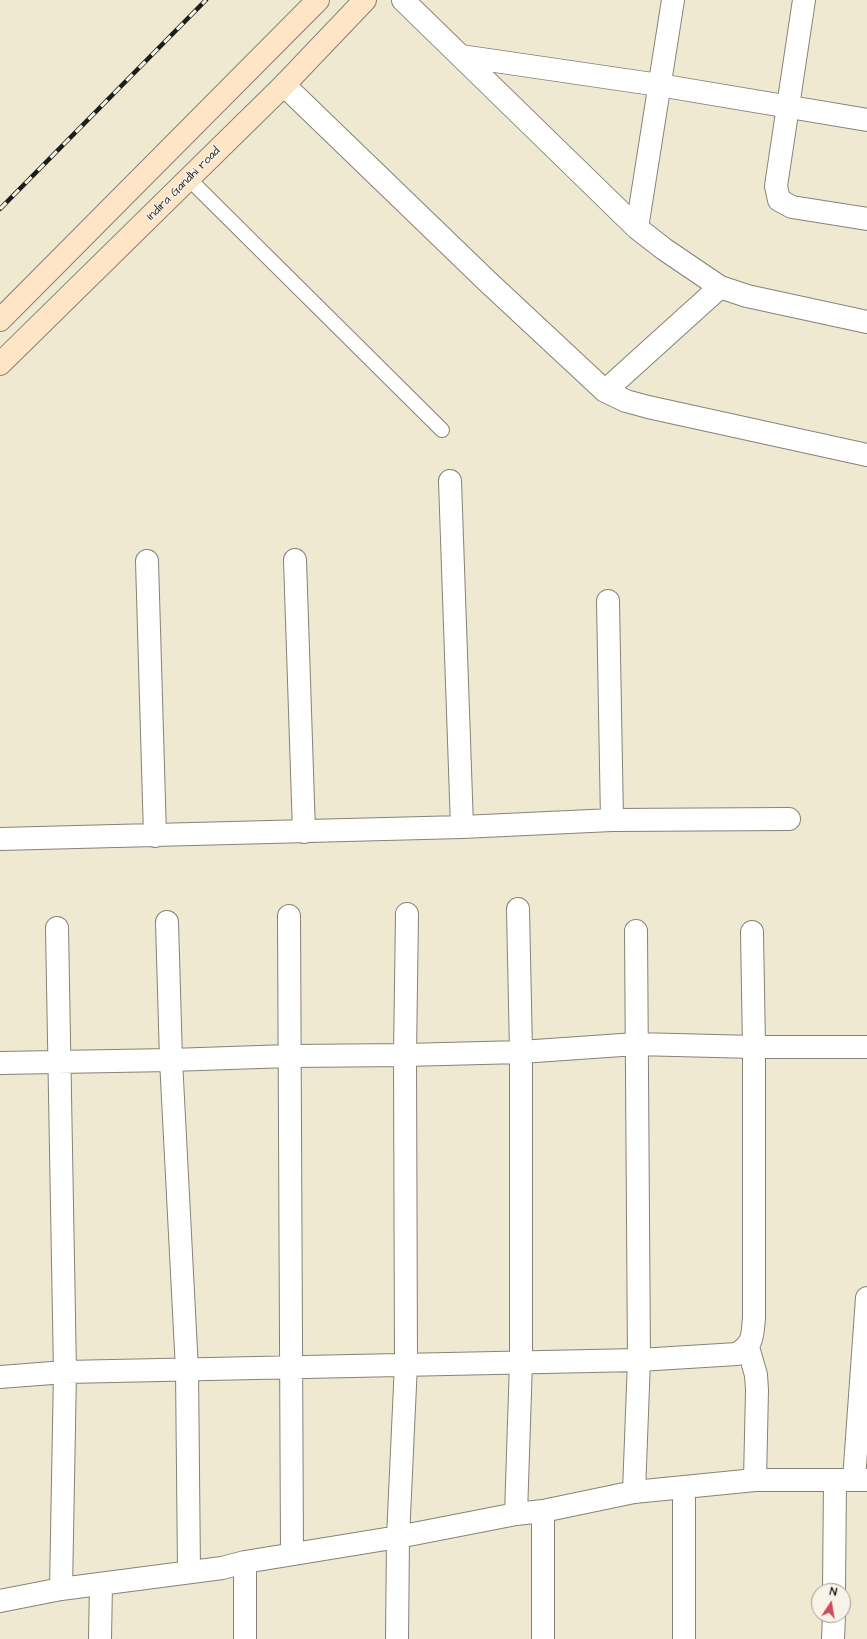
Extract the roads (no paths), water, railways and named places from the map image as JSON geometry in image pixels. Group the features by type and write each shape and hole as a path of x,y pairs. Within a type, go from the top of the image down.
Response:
{"main road":[{"path":"0,320 318,0"},
{"name":"Indira Gandhi road","path":"0,364 189,179 365,0"}],"street":[{"path":"403,0 637,228 664,249 720,287 746,296 867,322"},
{"path":"637,228 672,0"},
{"path":"804,0 776,186 779,200 792,207 867,219"},
{"path":"461,56 660,85 867,120"},
{"path":"284,84 487,281 605,391 626,401 648,407 867,455"},
{"path":"605,391 720,287"},
{"path":"450,481 462,827"},
{"path":"294,560 304,832"},
{"path":"147,561 155,836"},
{"path":"608,601 612,820"},
{"path":"0,832 0,839 304,832 612,820 789,819"},
{"path":"516,1514 522,1362 521,1052 518,909"},
{"path":"396,1639 398,1536 406,1364 405,1055 407,914"},
{"path":"289,916 292,1554"},
{"path":"167,922 171,1060 187,1370 189,1572"},
{"path":"57,928 64,1372 61,1589"},
{"path":"634,1492 639,1360 636,931"},
{"path":"0,1377 64,1372 639,1360 737,1354 748,1347 753,1335 754,1318 754,1047 752,932"},
{"path":"0,1063 521,1052 636,1044 754,1047 867,1047"},
{"path":"835,1583 852,1480 867,1298"},
{"path":"748,1347 756,1376 757,1390 755,1480"},
{"path":"0,1601 61,1589 222,1568 246,1562 516,1514 544,1512 634,1492 755,1480 852,1480"},
{"path":"684,1488 684,1639"},
{"path":"543,1639 544,1512"},
{"path":"245,1639 246,1562"},
{"path":"100,1584 100,1639"},
{"path":"834,1623 834,1639"}],"lane":[{"path":"189,179 442,430"}],"railway":[{"path":"0,209 206,0"}]}
